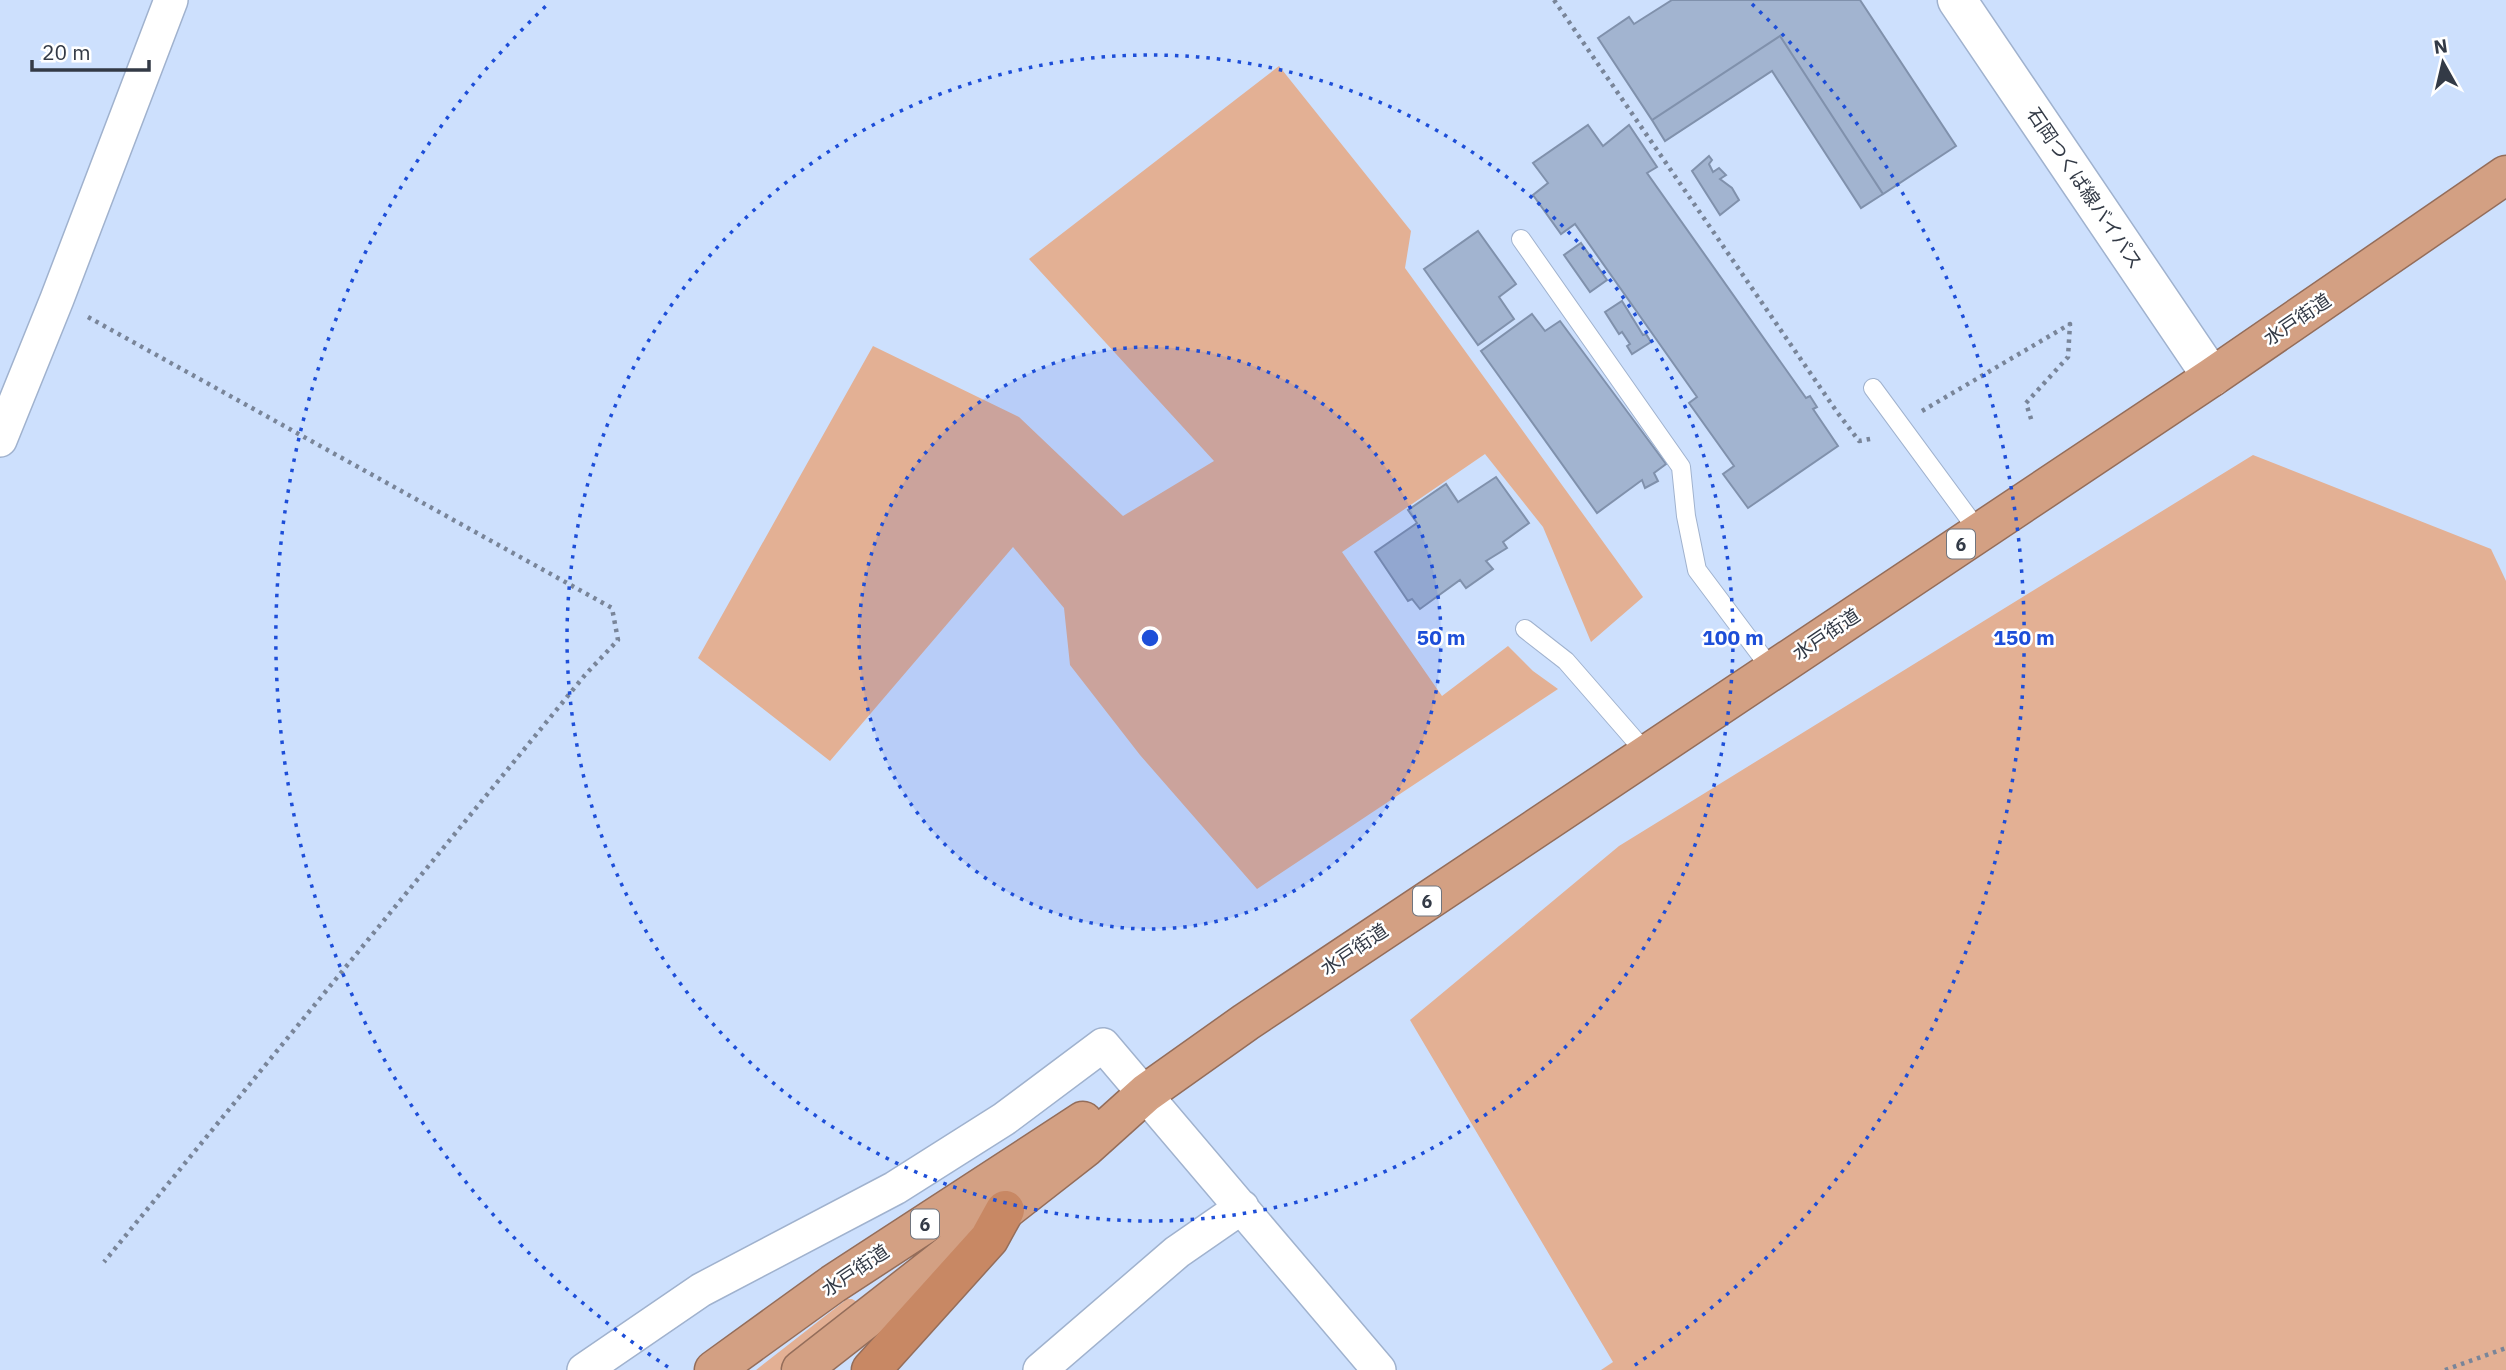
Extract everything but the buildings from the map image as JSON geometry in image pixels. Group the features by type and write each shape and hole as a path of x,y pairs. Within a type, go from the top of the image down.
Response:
{"highway":[{"name":"水戸街道","path":"801,1370 1086,1147 1146,1093 1246,1022 2211,377 2506,175"},
{"name":"水戸街道","path":"714,1370 833,1284 1070,1129 1146,1093"},
{"path":"871,1370 989,1239 1005,1210"}],"main road":[{"name":"石岡つくば線バイパス","path":"1957,0 2211,377"}],"street":[{"path":"0,440 171,0"},
{"path":"584,1370 701,1290 906,1181 1004,1119 1103,1045 1379,1370"},
{"path":"1040,1370 1177,1252 1242,1207"}],"lane":[{"path":"1521,239 1681,467 1686,516 1698,570 1772,670"},
{"path":"1873,388 1979,532"},
{"path":"1525,629 1566,661 1647,754"}],"path":[{"path":"1554,0 1859,441 1876,438 2070,324 2068,357 2026,403 2032,422"},
{"path":"57,299 612,608 618,640 585,674 104,1262"},
{"path":"2445,1370 2506,1348"}],"shaded area":[{"path":"1279,66 1411,231 1405,268 1643,597 1591,642 1543,527 1485,454 1342,552 1442,696 1508,646 1533,671 1558,689 1257,889 1140,755 1070,665 1064,608 1013,547 830,761 698,658 873,346 1019,417 1123,516 1214,461 1029,259"},
{"path":"2253,455 2491,549 2506,581 2506,1370 1601,1370 1613,1362 1410,1020 1619,846"},
{"path":"847,1299 857,1302 857,1308 780,1370 756,1370"}]}
